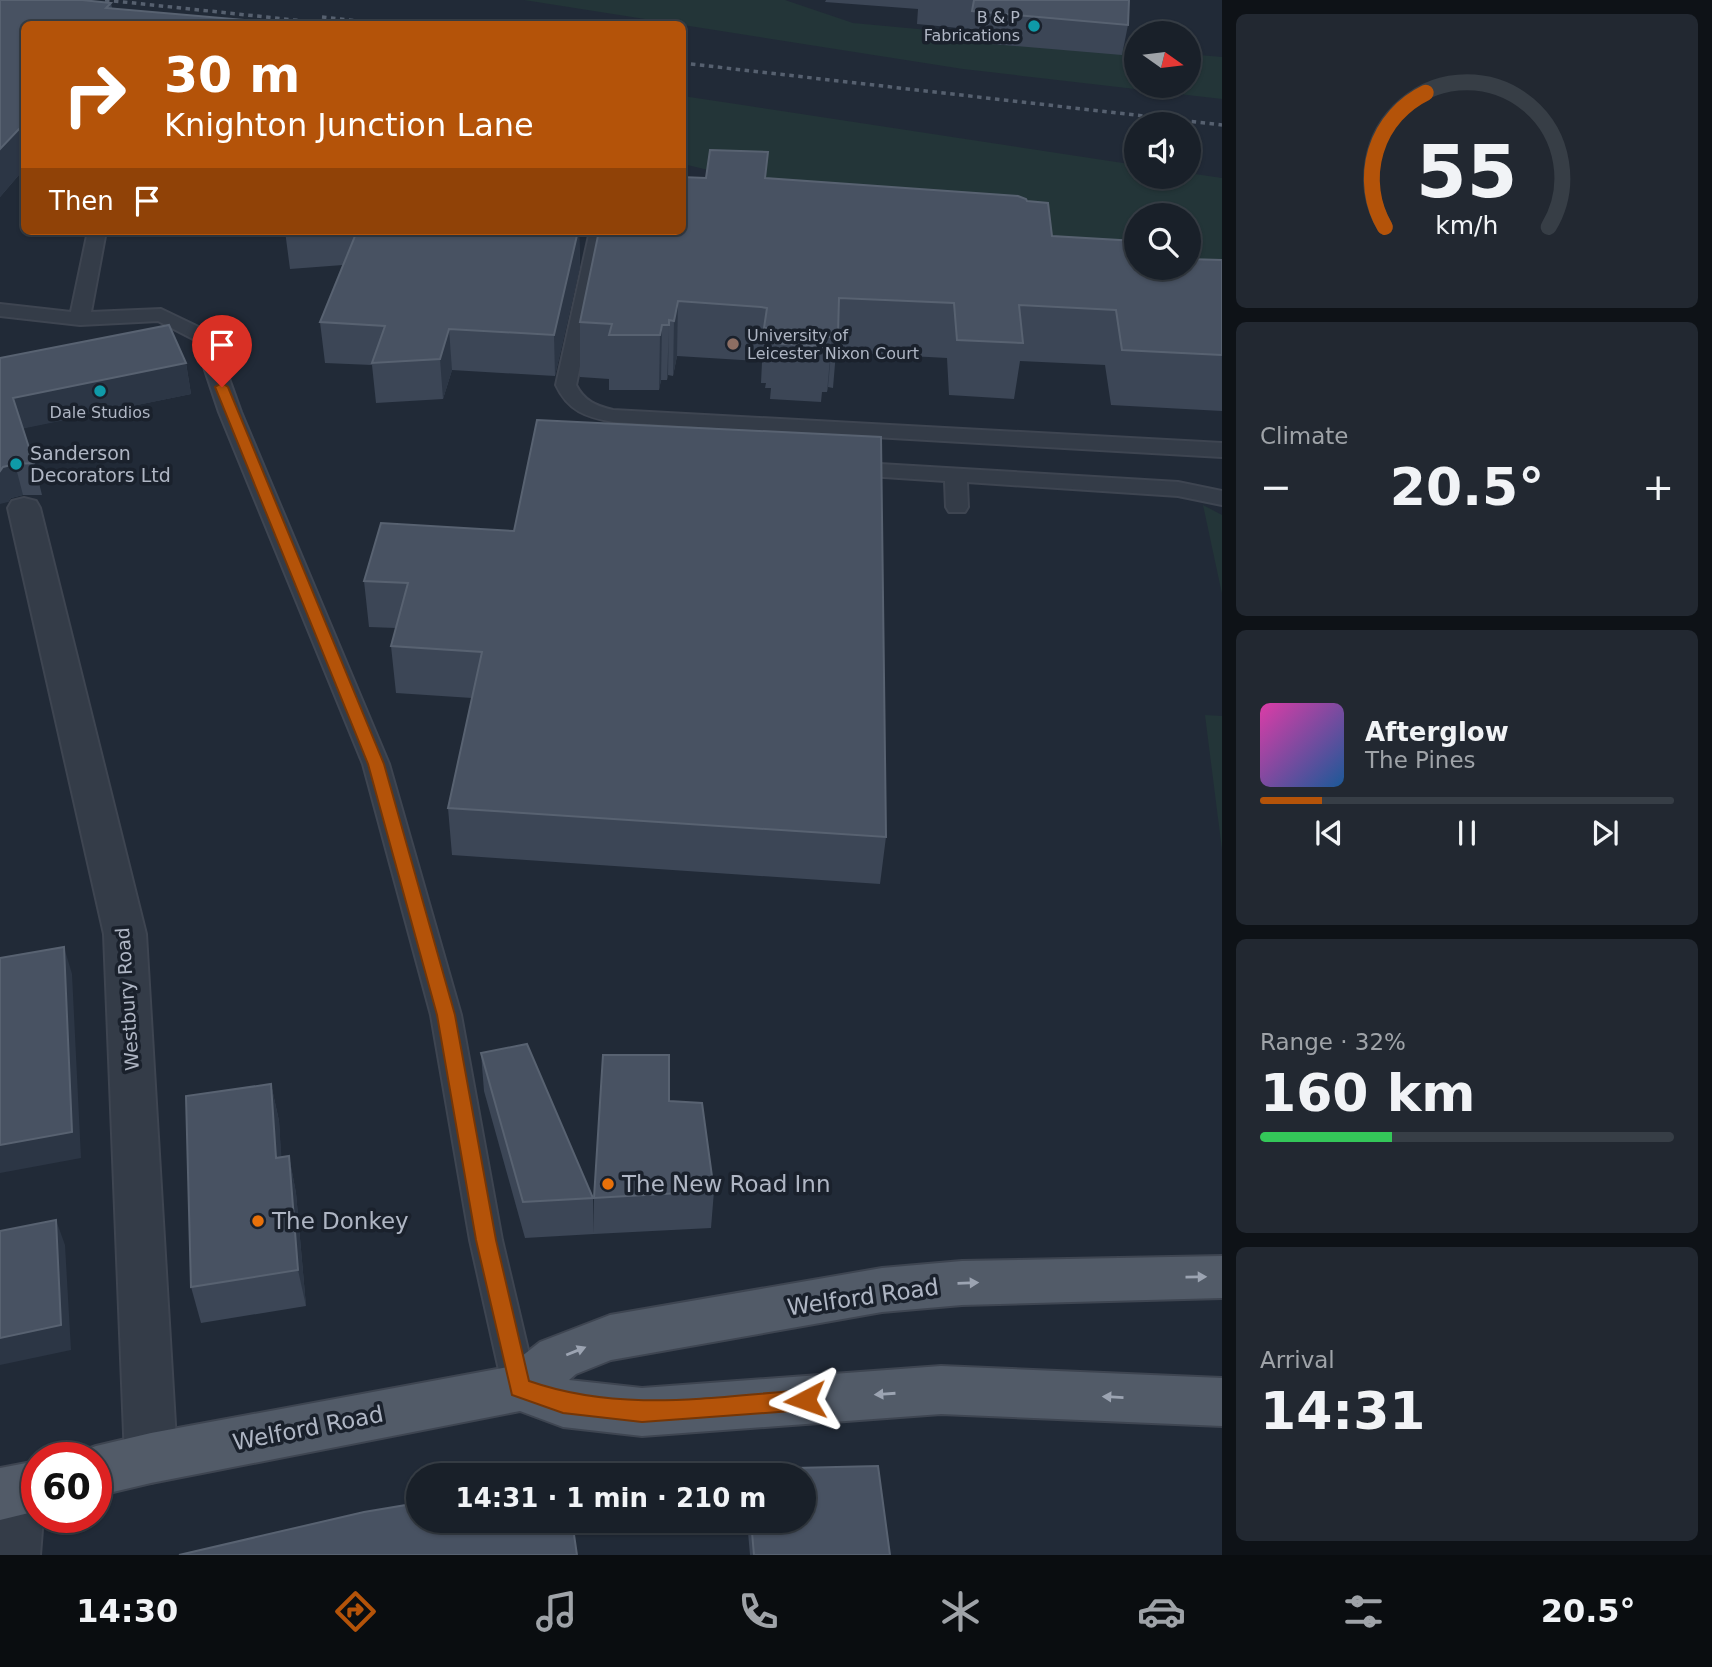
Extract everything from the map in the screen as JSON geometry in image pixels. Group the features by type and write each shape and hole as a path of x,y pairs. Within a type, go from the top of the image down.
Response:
{"main road":[{"name":"Welford Road","path":"112,1467 520,1388 558,1358 610,1338 882,1290 962,1283 1222,1276"},
{"name":"Welford Road","path":"520,1388 563,1403 642,1412 941,1390 1222,1402"}],"street":[{"name":"Westbury Road","path":"24,508 125,934 151,1458"},
{"path":"13,1555 18,1490"}],"lane":[{"path":"80,319 96,235"},
{"path":"598,235 566,385 572,401 590,411 627,416 1222,450"},
{"path":"0,310 80,319 161,315 204,337 230,412 376,764 446,1015 486,1240 520,1388"},
{"path":"831,468 1178,489 1222,498"},
{"path":"956,475 957,507"}],"shaded area":[{"path":"524,0 785,0 853,23 1124,48 1124,88 963,69 686,25 686,21 658,21"},
{"path":"1201,55 1222,57 1222,99 1201,97"},
{"path":"686,96 1124,163 1124,189 1201,189 1201,175 1222,178 1222,281 1201,273 1201,203 1124,203 1124,263 966,230 686,165"},
{"path":"1203,505 1222,515 1222,594"},
{"path":"1205,715 1222,716 1222,850"}],"building":[{"path":"0,0 82,0 111,3 106,8 257,21 21,21 21,129 0,149"},
{"path":"974,0 1129,0 1128,21 1124,21 1124,25 972,11"},
{"path":"710,150 768,152 765,178 1018,196 1027,201 1048,203 1052,236 1124,240 1124,280 1201,280 1201,259 1222,260 1222,355 1122,350 1116,310 1019,305 1023,343 957,340 954,303 839,298 838,333 833,332 832,337 826,337 826,347 774,343 775,333 769,333 769,328 764,328 767,308 761,307 678,301 674,321 669,320 669,325 662,325 660,335 609,335 612,324 580,322 598,235 686,235 686,177 706,178"},
{"path":"355,235 577,235 554,335 449,329 440,359 372,363 385,326 320,322"},
{"path":"169,325 186,363 13,398 34,463 15,464 3,467 0,471 0,358"},
{"path":"537,420 881,437 886,837 448,808 482,652 391,646 408,583 364,581 381,523 514,531"},
{"path":"64,947 72,1132 0,1145 0,958"},
{"path":"527,1044 593,1198 523,1202 481,1053"},
{"path":"603,1055 669,1055 669,1101 702,1103 714,1191 594,1198"},
{"name":"The Donkey","path":"271,1084 276,1158 289,1156 298,1270 191,1287 186,1096"},
{"path":"56,1220 61,1325 0,1338 0,1231"},
{"path":"878,1466 890,1555 754,1555 752,1533 816,1533 816,1467"},
{"path":"406,1505 406,1533 574,1533 577,1555 179,1555 364,1512"}],"railway":[{"path":"105,0 304,21"},
{"path":"322,17 359,21"},
{"path":"686,63 1222,125"}],"place":[{"name":"B & P Fabrications","path":"1034,26"},
{"name":"University of Leicester Nixon Court","path":"733,344"},
{"name":"Dale Studios","path":"100,391"},
{"name":"Sanderson Decorators Ltd","path":"16,464"},
{"name":"The New Road Inn","path":"608,1184"},
{"name":"The Donkey","path":"258,1221"}],"route":[{"path":"222,387 376,764 446,1015 486,1240 520,1388 563,1403 642,1412 805,1400"}]}
